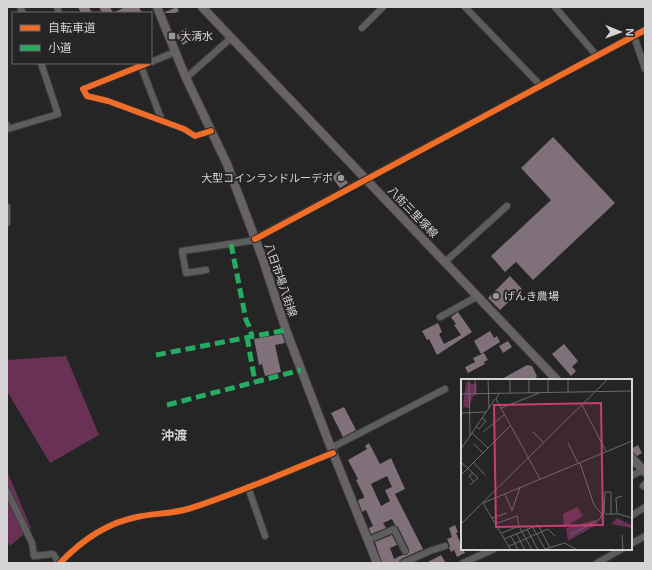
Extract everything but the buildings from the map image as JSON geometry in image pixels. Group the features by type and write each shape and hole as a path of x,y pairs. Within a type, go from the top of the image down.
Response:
{"main road":[{"name":"八日市場八街線","path":"157,7 186,78 227,164 255,239 286,330 377,563"},
{"name":"八街三里塚線","path":"202,7 557,379"},
{"path":"632,458 644,471"}],"street":[{"path":"362,28 383,7"},
{"path":"465,7 540,86"},
{"path":"555,7 597,56"},
{"path":"206,270 186,273 182,251 255,239 645,30"},
{"path":"634,36 645,69"},
{"path":"186,78 231,38"},
{"path":"152,62 175,52"},
{"path":"7,125 8,129 58,114 41,64"},
{"path":"162,121 144,64 83,89 87,96 108,101 162,121 184,129 195,136 211,131"},
{"path":"445,262 507,206"},
{"path":"7,207 7,223"},
{"path":"440,317 478,296"},
{"path":"7,491 32,543 34,556 52,554 59,563 92,535 110,525 129,518 164,514 188,508 248,487 332,450 445,389"},
{"path":"632,476 644,471"},
{"path":"248,487 265,536"},
{"path":"632,515 645,507"},
{"path":"368,540 394,529 404,551"},
{"path":"632,543 645,536"},
{"path":"403,563 445,546"},
{"path":"463,563 492,550"},
{"path":"597,563 620,550"}],"shaded area":[{"path":"66,356 99,435 50,463 7,391 7,360"},
{"path":"7,471 31,528 10,546 7,540"}],"marked path":[{"path":"231,244 246,320 252,336"},
{"path":"156,355 286,330"},
{"path":"247,337 255,382"},
{"path":"167,405 301,370"}],"cycle path":[{"path":"255,239 645,30"},
{"path":"146,64 83,89 87,96 108,101 184,129 195,136 211,131"},
{"path":"60,563 85,540 105,528 126,520 143,516 182,511 243,490 333,453"}],"place":[{"name":"大清水","path":"172,36"},
{"name":"大型コインランドルーデポ","path":"341,178"},
{"name":"げんき農場","path":"496,296"}],"district":[{"name":"沖渡","path":"174,435"}]}
